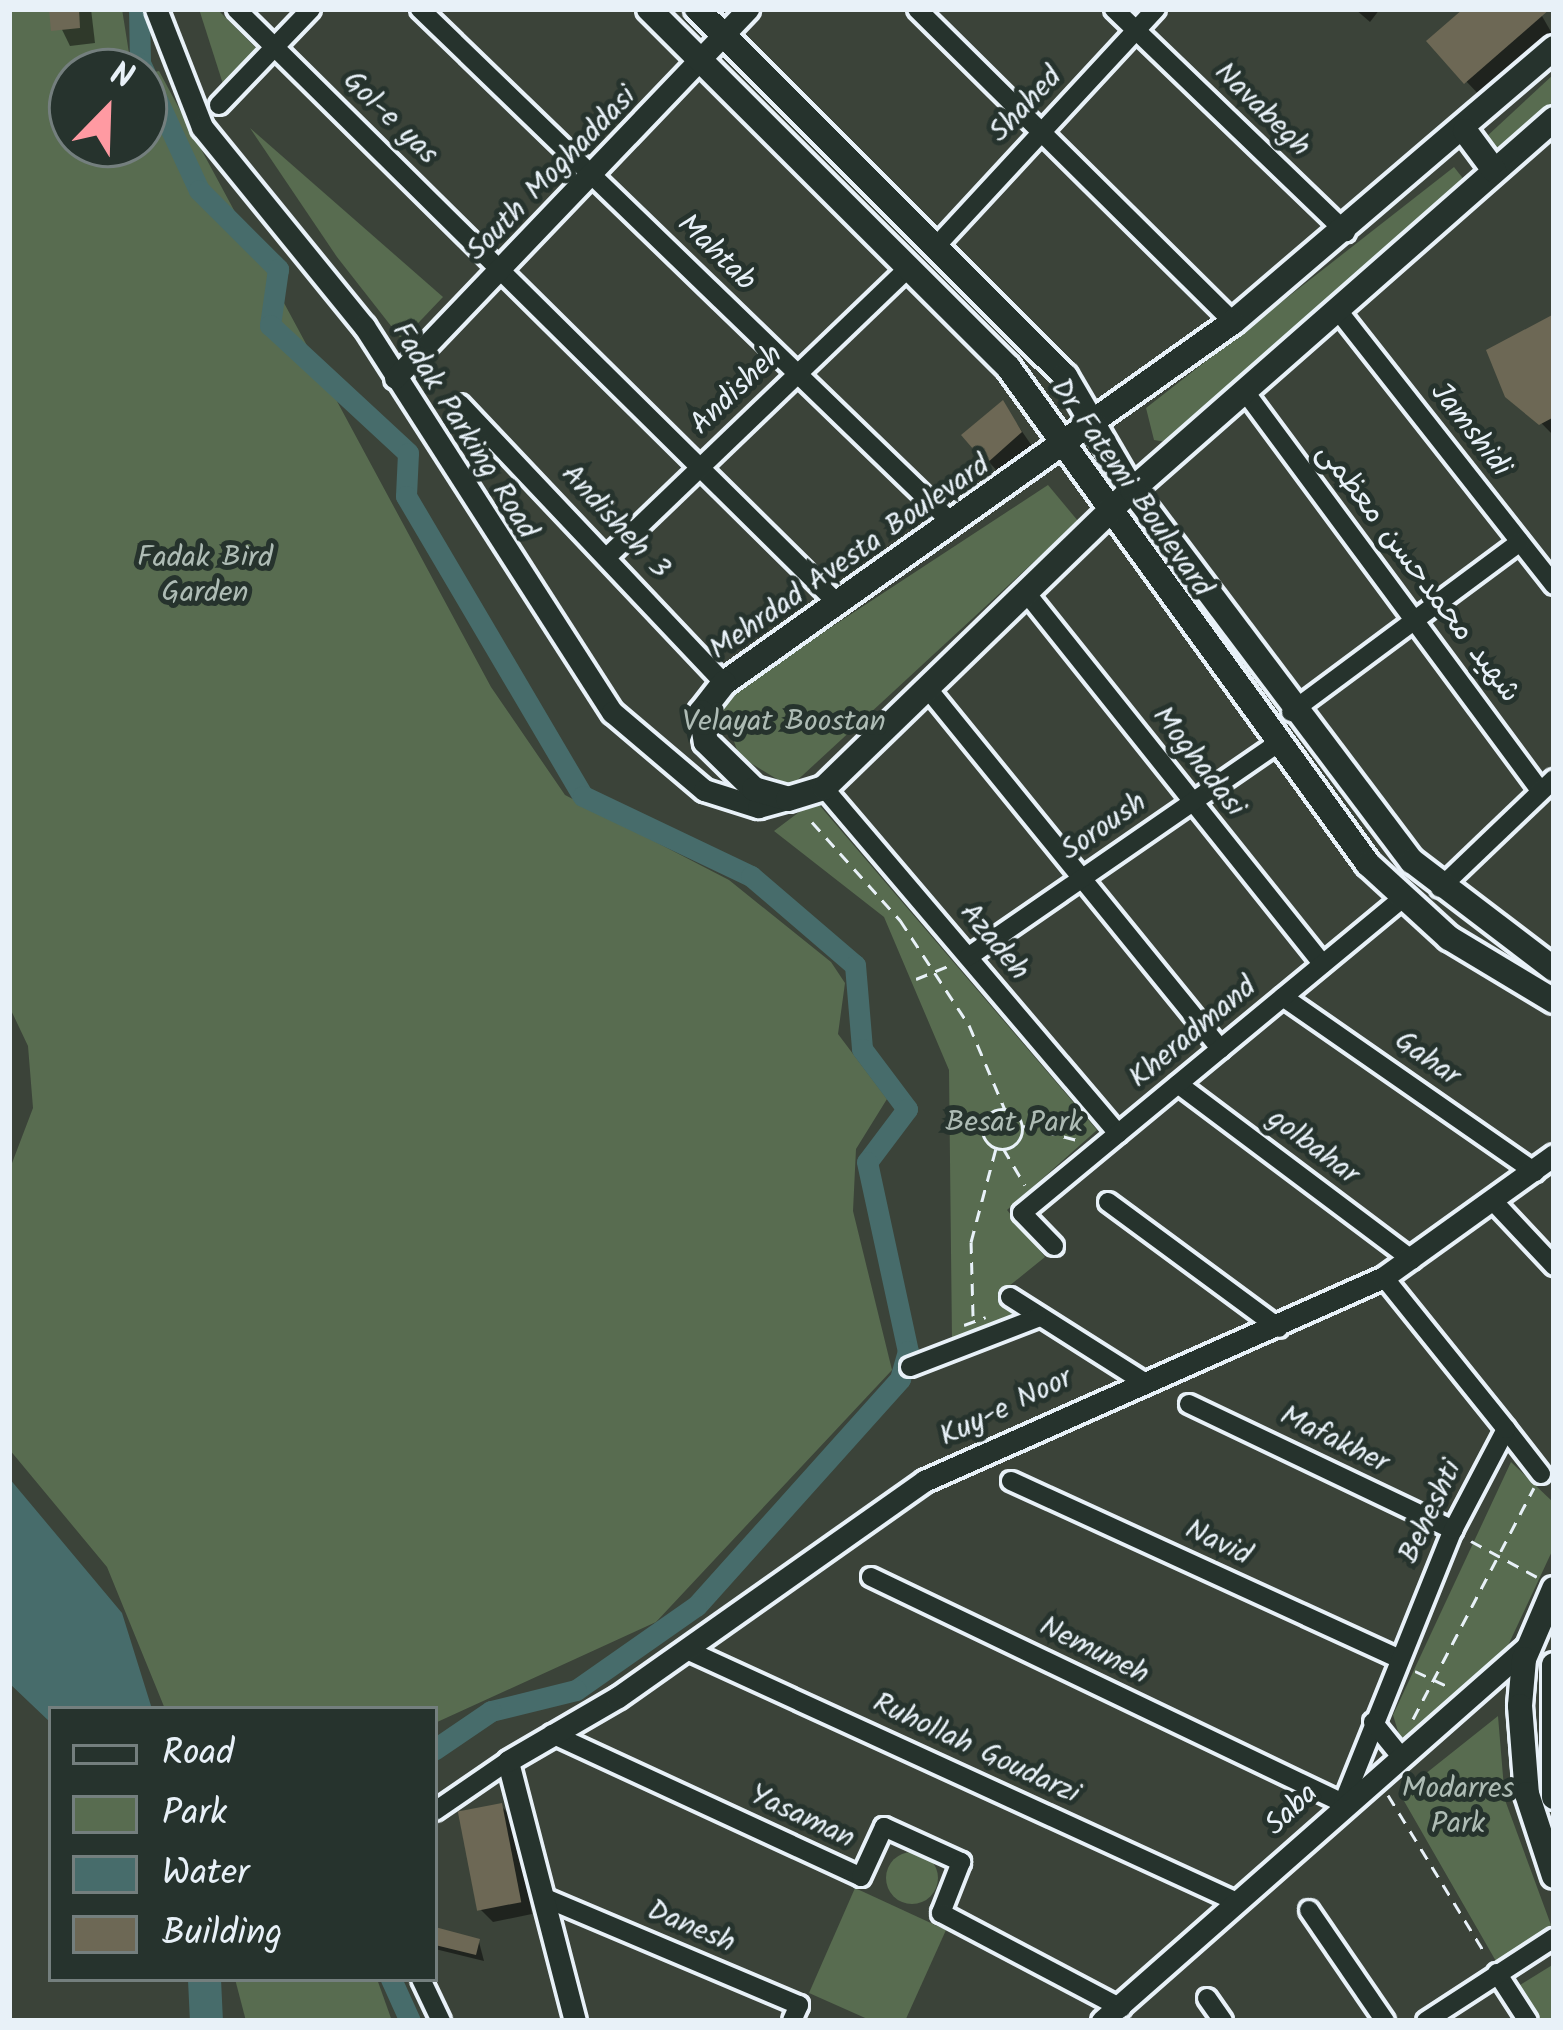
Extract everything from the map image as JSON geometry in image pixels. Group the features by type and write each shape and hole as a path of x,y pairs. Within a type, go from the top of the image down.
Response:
{"main road":[{"name":"Dr Fatemi Boulevard","path":"649,9 910,266 1069,441 1109,512 1275,746 1402,899 1554,1001"},
{"name":"Dr Fatemi Boulevard","path":"697,9 940,242 1095,421 1132,490 1291,712 1440,888 1554,969"},
{"name":"Mehrdad Avesta Boulevard","path":"788,800 740,779 706,742 701,712 724,683 1233,322 1465,131 1554,48"},
{"path":"788,800 824,788 1132,490 1340,313 1554,119"},
{"path":"1465,131 1494,170"},
{"path":"1554,1587 1528,1646 1521,1755 1554,1876"},
{"path":"1553,1783 1554,1665"}],"street":[{"name":"Fadak Parking Road","path":"156,9 202,127 395,378 612,712 704,790 758,806 788,800"},
{"name":"Gol-e yas","path":"236,9 837,603"},
{"path":"219,104 311,9"},
{"name":"Mahtab","path":"420,9 951,522"},
{"name":"South Moghaddasi","path":"395,378 728,37 748,9"},
{"path":"917,9 1233,322"},
{"name":"Navabegh","path":"1114,9 1346,232"},
{"name":"Shahed","path":"940,242 1156,9"},
{"name":"Andisheh","path":"607,556 910,266"},
{"name":"Jamshidi","path":"1340,313 1554,585"},
{"name":"شهید محمدحسن معظمی","path":"1246,393 1416,620 1547,784"},
{"name":"Andisheh 3","path":"460,404 724,683"},
{"path":"1291,712 1520,542"},
{"name":"Moghadasi","path":"1028,595 1323,964"},
{"path":"928,689 1221,1049"},
{"name":"Soroush","path":"968,957 1275,746"},
{"path":"1440,888 1547,784"},
{"name":"Azadeh","path":"824,788 968,957 1111,1140"},
{"name":"Kheradmand","path":"1029,1207 1402,899"},
{"name":"Gahar","path":"1283,998 1535,1172"},
{"name":"golbahar","path":"1178,1084 1412,1260"},
{"name":"Kuy-e Noor","path":"508,1761 687,1650 924,1481 1144,1382 1279,1328 1384,1277 1554,1155"},
{"path":"1108,1202 1279,1328"},
{"path":"1494,1202 1554,1266"},
{"path":"1029,1207 1054,1246"},
{"path":"1384,1277 1541,1474"},
{"path":"1010,1297 1144,1382"},
{"path":"910,1367 1037,1318"},
{"name":"Mafakher","path":"1189,1404 1453,1530"},
{"name":"Beheshti","path":"1342,1803 1453,1530 1506,1429"},
{"name":"Navid","path":"1011,1480 1398,1661"},
{"name":"Nemuneh","path":"872,1577 1342,1803"},
{"name":"Saba","path":"1112,2014 1239,1903 1374,1773 1528,1646"},
{"name":"Ruhollah Goudarzi","path":"687,1650 1239,1903"},
{"path":"1373,1722 1407,1746"},
{"name":"Yasaman","path":"552,1734 861,1877 884,1826 961,1862 941,1913 1112,2014"},
{"path":"438,1809 508,1761 575,2021"},
{"name":"Danesh","path":"543,1898 799,2005 792,2021"},
{"path":"1310,1910 1385,2021"},
{"path":"1426,2021 1554,1938"},
{"path":"1497,1973 1528,2021"},
{"path":"422,1982 441,2021"},
{"path":"1207,1998 1223,2021"}],"path":[{"path":"812,822 934,972 1005,1109 1021,1126 1111,1140"},
{"path":"916,979 968,957"},
{"path":"1005,1109 982,1123 1029,1207"},
{"path":"973,1316 971,1242 999,1148 1021,1126"},
{"path":"1407,1746 1413,1719 1541,1474"},
{"path":"1453,1530 1554,1587"},
{"path":"1398,1661 1468,1696"},
{"path":"1374,1773 1497,1973"}],"green space":[{"name":"Fadak Bird Garden","path":"9,9 122,9 128,48 48,48 48,168 168,168 168,88 491,687 565,795 729,880 831,962 845,983 838,1034 887,1099 856,1149 853,1211 892,1370 656,1622 438,1722 438,1706 164,1706 107,1567 9,1449 9,1171 33,1108 28,1046 9,1006"},
{"path":"199,9 217,9 258,50 223,84"},
{"path":"1554,74 1554,103 1500,154 1485,138"},
{"path":"250,128 443,297 402,340 337,257"},
{"path":"1454,167 1465,181 1166,442 1154,440 1146,408"},
{"name":"Velayat Boostan","path":"1048,485 1078,521 790,787 739,756 720,700"},
{"name":"Besat Park","path":"815,800 1097,1130 1007,1210 1045,1257 998,1295 1024,1317 952,1340 949,1070 884,917 774,831"},
{"path":"1511,1462 1554,1503 1554,1547 1505,1652 1401,1741 1393,1715"},
{"name":"Modarres Park","path":"1498,1716 1505,1800 1551,1925 1497,1963 1400,1794"},
{"path":"912,1852 930,1860 938,1878 930,1896 912,1904 894,1896 886,1878 894,1860"},
{"path":"855,1888 946,1930 905,2021 872,2021 809,1993"},
{"path":"1554,1964 1554,2021 1533,2021 1512,1990"},
{"path":"236,1982 378,1982 392,2021 246,2021"}],"water":[{"path":"9,1478 122,1613 151,1706 48,1706 48,1720 9,1683"}],"building":[{"path":"49,9 79,9 80,28 51,31"},
{"path":"1463,9 1550,9 1464,84 1426,41"},
{"path":"1554,314 1554,417 1539,425 1505,397 1486,350"},
{"path":"1003,400 1022,432 986,464 961,435"},
{"path":"502,1803 521,1902 477,1911 458,1812"},
{"path":"438,1928 480,1939 476,1955 438,1946"}],"waterway":[{"path":"139,9 140,63 199,190 278,269 270,325 408,453 406,496 583,796 751,876 855,965 862,1049 907,1109 867,1162 908,1351 900,1379 696,1606 576,1690 491,1711 438,1747"},
{"path":"204,1982 206,2021"},
{"path":"392,1982 410,2021"}]}
